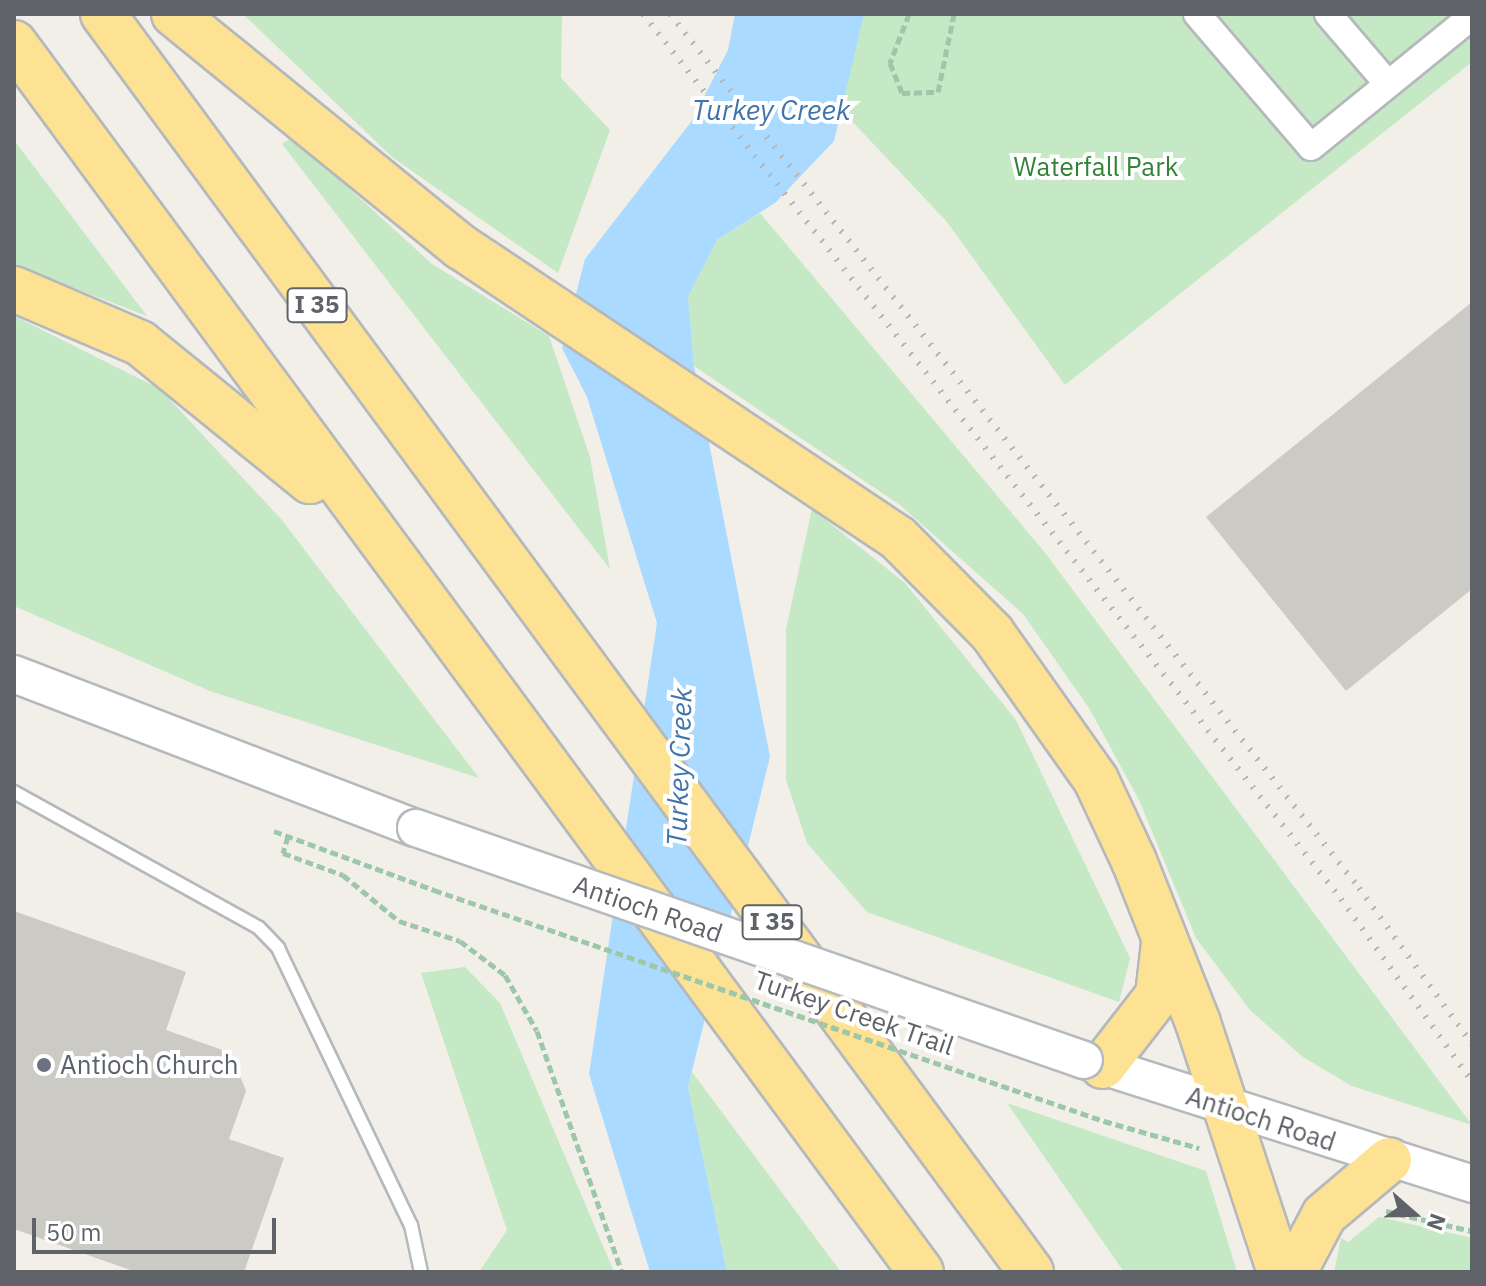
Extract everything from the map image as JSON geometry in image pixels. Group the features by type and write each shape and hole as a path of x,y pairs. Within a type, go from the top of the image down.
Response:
{"highway":[{"name":"I 35","path":"103,14 1022,1260"},
{"path":"174,14 395,197 537,296 844,497 947,584 1049,709 1096,780 1164,943 1226,1109 1280,1272"},
{"path":"14,43 377,542 526,730 921,1272"},
{"path":"14,289 100,321 174,366 377,542"},
{"path":"1094,1063 1158,995 1164,943"},
{"path":"1294,1272 1324,1215 1396,1162"}],"main road":[{"name":"Antioch Road","path":"14,674 416,828 1226,1109 1472,1184"}],"street":[{"path":"1197,14 1311,147 1472,16"},
{"path":"1328,14 1388,84"}],"lane":[{"path":"14,792 259,928 278,948 411,1225 421,1272"}],"path":[{"path":"909,14 890,63 902,93 938,92 954,14"},
{"name":"Turkey Creek Trail","path":"274,831 434,890 1104,1121"},
{"path":"288,836 283,853 343,875 399,921 460,941 505,975 537,1031 622,1272"},
{"path":"1439,1221 1472,1231"}],"green space":[{"path":"243,14 562,14 561,78 610,130 558,273 392,157"},
{"name":"Waterfall Park","path":"751,14 1472,14 1472,62 1065,385 947,222"},
{"path":"293,137 432,264 549,336 590,457 610,569 282,144"},
{"path":"14,140 147,316 14,265"},
{"path":"760,213 1046,554 1472,1125 1352,1086 1303,1057 1250,1010 1196,938 1139,800 1089,708 1023,614 900,505 694,366 688,297 717,240"},
{"path":"14,316 160,389 281,519 479,778 210,691 14,606"},
{"path":"812,509 905,583 1016,720 1130,958 1119,1002 867,912 807,843 786,780 786,629"},
{"path":"465,967 500,1003 614,1272 479,1272 507,1230 421,973"},
{"path":"692,1072 841,1272 727,1272 688,1087"},
{"path":"1007,1103 1206,1171 1237,1272 1124,1272"},
{"path":"1379,1217 1472,1238 1472,1272 1334,1272 1341,1238 1348,1242"}],"water":[{"name":"Turkey Creek","path":"735,14 864,14 834,141 775,203 717,240 688,297 694,366 770,757 688,1087 727,1272 650,1272 589,1074 657,623 587,397 562,348 585,259 691,122 728,50"}],"building":[{"path":"1472,302 1472,589 1346,691 1206,517"},
{"path":"14,911 186,972 166,1030 231,1053 246,1091 229,1139 284,1158 244,1272 136,1272 14,1229"}],"railway":[{"path":"643,14 1341,899 1472,1081"},
{"path":"670,14 1359,888 1472,1044"}],"place":[{"name":"Antioch Church","path":"44,1065"}]}
